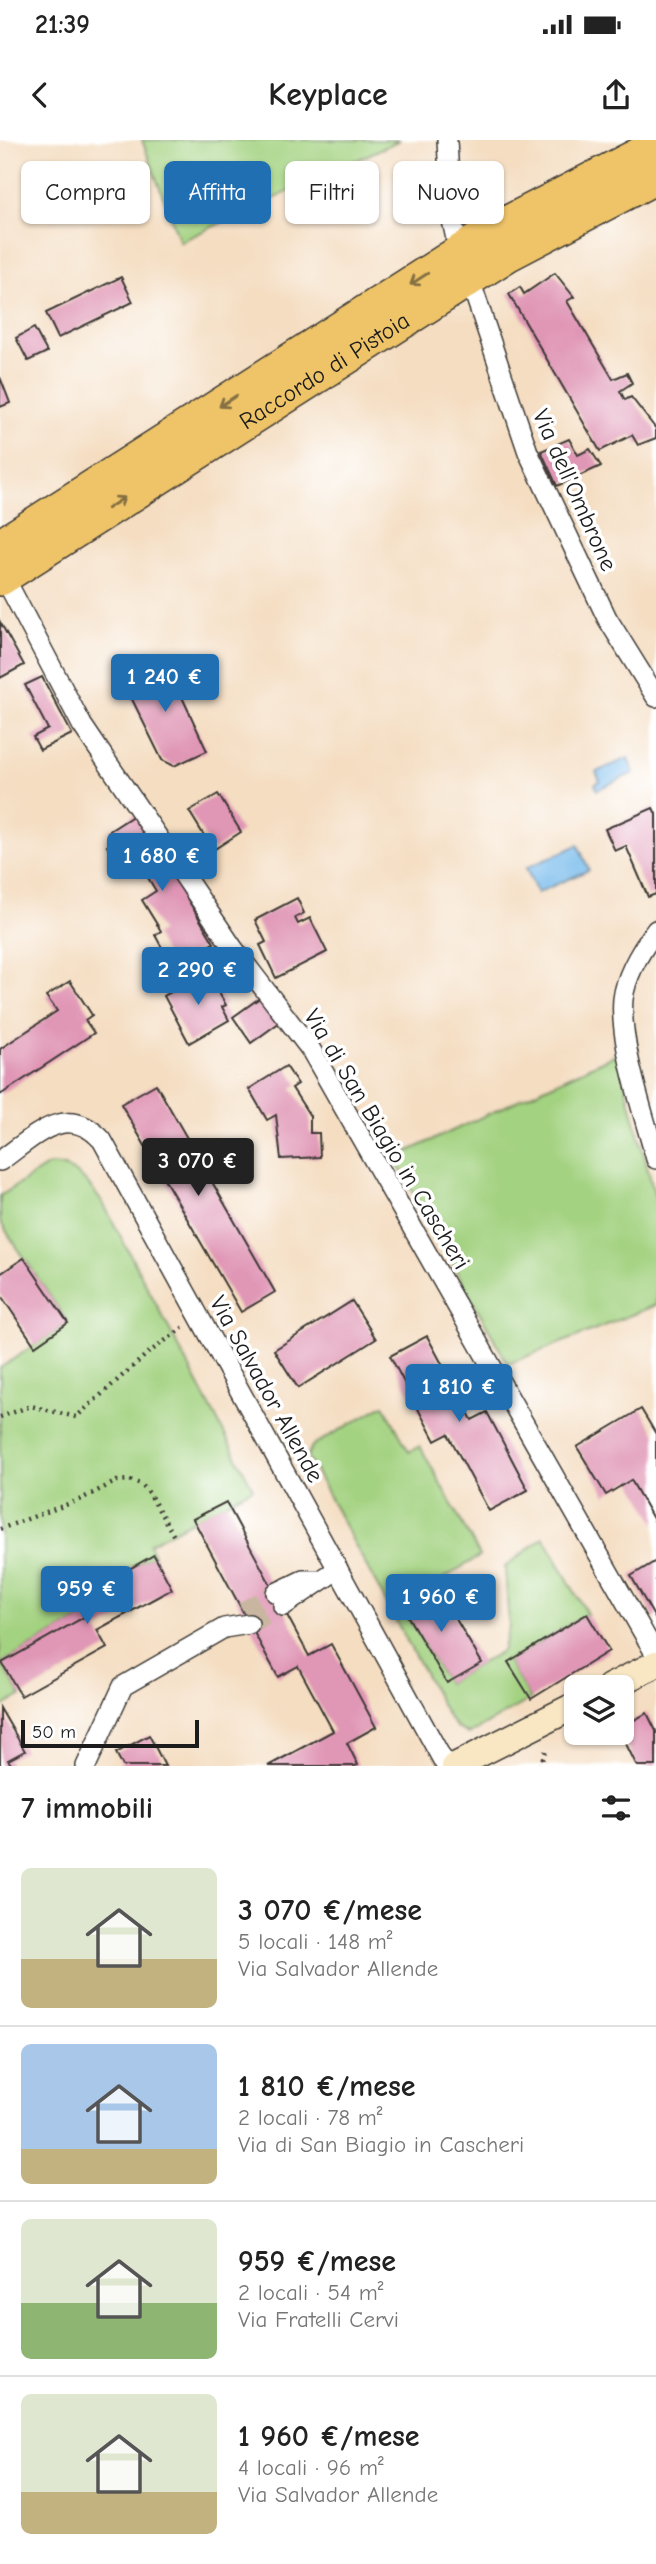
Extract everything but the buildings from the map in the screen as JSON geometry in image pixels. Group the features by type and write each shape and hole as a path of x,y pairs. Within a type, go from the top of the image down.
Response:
{"highway":[{"name":"Raccordo di Pistoia","path":"0,547 498,229 656,147"},
{"name":"Raccordo di Pistoia","path":"5,584 507,254 656,176"}],"street":[{"path":"447,140 451,216 456,239"},
{"name":"Via dell'Ombrone","path":"474,292 532,463 607,618 656,697"},
{"name":"Via di San Biagio in Cascheri","path":"5,584 82,725 233,948 311,1050 656,1655"},
{"path":"656,930 636,961 626,985 623,1012 629,1053 656,1159"},
{"name":"Via Salvador Allende","path":"0,1161 41,1133 65,1122 76,1121 94,1131 108,1150 446,1766"},
{"path":"279,1600 338,1569"},
{"path":"86,1766 123,1686 241,1620"},
{"path":"634,1675 656,1664"},
{"path":"455,1766 564,1711"}],"path":[{"path":"0,1417 32,1406 76,1417 148,1353 200,1317"},
{"path":"0,1529 79,1500 117,1481 130,1480 141,1484 149,1493 175,1538"},
{"path":"540,1766 542,1759"}],"green space":[{"path":"142,140 400,140 355,161 285,161 285,193 271,200 271,161 164,161 164,199"},
{"path":"173,224 219,224 180,242"},
{"path":"617,1054 656,1200 656,1305 508,1364 394,1158"},
{"path":"49,1165 67,1168 80,1176 103,1203 253,1488 149,1544 154,1555 75,1599 84,1617 2,1663 21,1696 0,1708 0,1368 68,1323 0,1222 0,1196"},
{"path":"384,1405 409,1452 420,1446 480,1556 401,1605 447,1683 502,1651 509,1626 505,1567 544,1537 587,1614 508,1662 531,1699 469,1734 457,1728 448,1717 307,1456 312,1446"}],"water":[{"path":"628,758 634,773 597,790 595,784 600,781 596,772"},
{"path":"578,845 589,870 537,893 526,868"}],"tunnel":[{"path":"243,1611 276,1593"},
{"path":"249,1624 283,1606"}]}
